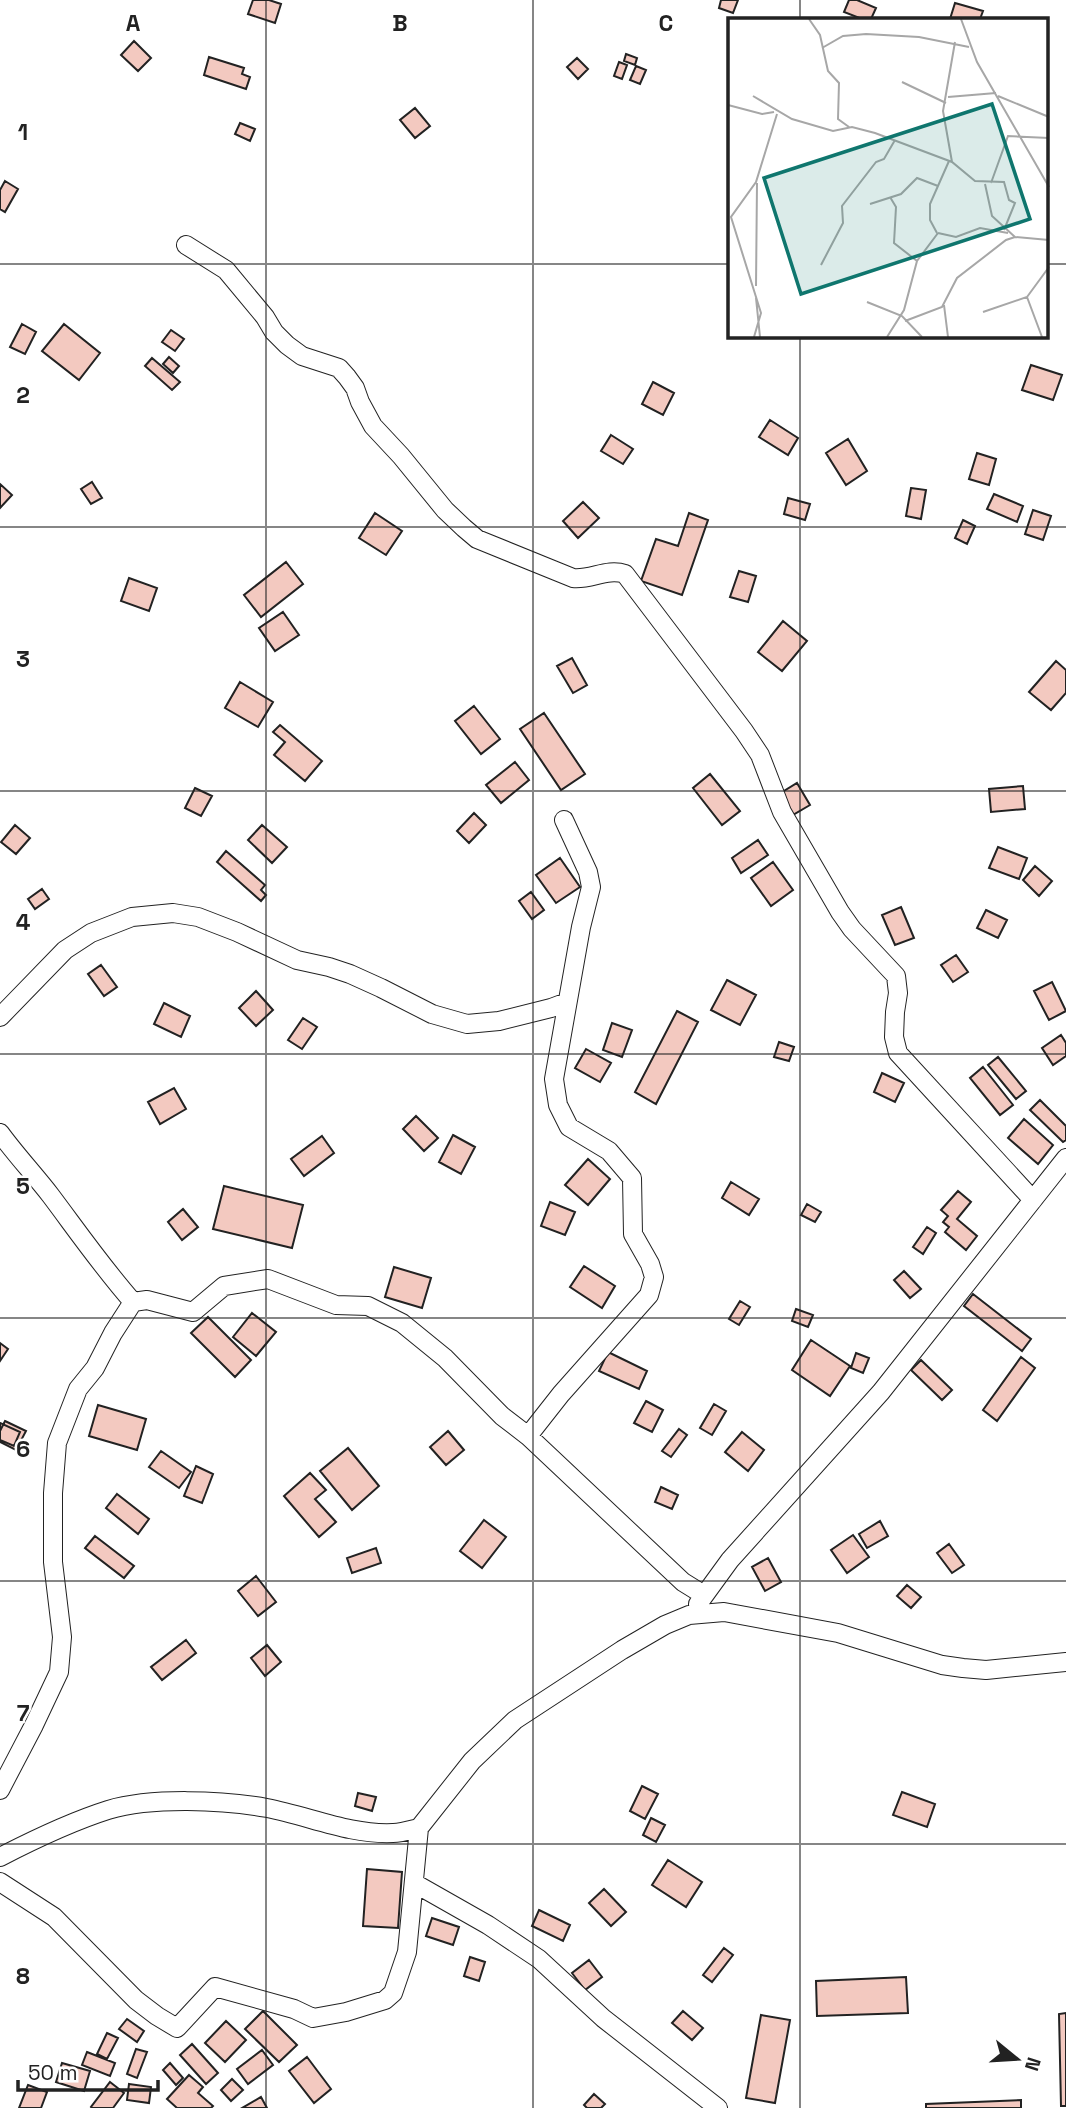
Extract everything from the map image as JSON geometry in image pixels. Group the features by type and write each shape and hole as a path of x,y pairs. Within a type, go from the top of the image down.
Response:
{"street":[{"path":"186,245 226,270 287,345 302,356 338,368 347,377 373,426 445,510 477,539 573,578 582,579 618,571 625,573 760,755 782,812 840,912 852,929 896,976 898,993 894,1037 898,1053 1033,1199"},
{"path":"528,1436 561,1394 649,1295 654,1277 634,1234 632,1178 609,1152 569,1127 558,1105 555,1079 581,927 591,887 588,872 564,820"},
{"path":"0,1017 65,950 91,933 132,917 173,913 198,917 297,960 350,974 432,1014 467,1024 499,1021 551,1009 567,1002"},
{"path":"0,1133 96,1259 133,1302"},
{"path":"689,1615 730,1560 881,1392 1066,1158"},
{"path":"0,1790 59,1672 62,1637 53,1562 53,1493 57,1443 78,1389 95,1368 133,1302 146,1300 193,1312 224,1286 268,1279 336,1305 368,1306 402,1323 445,1358 502,1416 528,1436 683,1582 704,1595"},
{"path":"0,1882 54,1917 136,2000 157,2017 177,2028 215,1987 294,2009 313,2018 346,2012 385,2000 393,1993 407,1952 419,1828 472,1761 515,1720 665,1625 689,1615 724,1612 838,1633 942,1665 986,1670 1066,1662"},
{"path":"0,1857 36,1838 109,1810 181,1801 268,1808 363,1831 393,1833 419,1828"},
{"path":"414,1883 488,1925 539,1959 603,2018 718,2108"}],"building":[{"path":"253,0 269,0 281,4 275,23 248,14"},
{"path":"721,0 738,0 733,13 719,8"},
{"path":"849,0 857,0 876,8 871,18 859,18 844,12"},
{"path":"955,3 983,11 980,18 950,18"},
{"path":"134,41 151,58 138,71 121,55"},
{"path":"626,54 637,58 635,65 624,61"},
{"path":"209,57 244,68 242,74 250,77 246,89 204,75"},
{"path":"577,58 588,69 578,79 567,67"},
{"path":"619,62 627,65 622,79 614,76"},
{"path":"636,66 646,70 640,84 630,80"},
{"path":"415,108 430,126 415,138 400,120"},
{"path":"240,123 255,129 250,141 235,134"},
{"path":"5,181 18,189 5,212 0,209 0,190"},
{"path":"22,324 36,332 25,354 10,347"},
{"path":"64,324 100,353 79,380 42,351"},
{"path":"171,330 184,339 175,351 162,342"},
{"path":"169,357 179,366 173,373 163,364"},
{"path":"152,358 180,382 172,390 145,366"},
{"path":"1031,365 1062,375 1053,400 1022,390"},
{"path":"653,382 674,393 663,415 642,404"},
{"path":"770,420 798,438 788,455 759,437"},
{"path":"611,435 633,449 623,464 601,451"},
{"path":"848,439 867,471 846,485 826,453"},
{"path":"977,453 996,459 989,485 969,479"},
{"path":"92,482 102,498 91,504 81,489"},
{"path":"0,484 12,495 0,508"},
{"path":"911,488 926,490 921,519 906,516"},
{"path":"994,494 1023,506 1017,522 987,509"},
{"path":"788,498 810,504 805,520 784,514"},
{"path":"583,502 599,518 578,538 563,521"},
{"path":"1033,510 1051,516 1043,540 1025,534"},
{"path":"375,513 402,531 386,555 359,538"},
{"path":"689,513 708,520 682,595 641,581 656,539 678,546"},
{"path":"963,520 975,526 967,544 955,538"},
{"path":"286,562 303,584 261,617 244,595"},
{"path":"739,571 756,576 748,602 730,597"},
{"path":"129,578 157,588 149,611 121,601"},
{"path":"283,612 299,635 275,651 259,628"},
{"path":"783,621 807,641 782,671 758,652"},
{"path":"572,658 587,685 573,693 557,666"},
{"path":"1056,661 1066,670 1066,693 1051,710 1029,692"},
{"path":"240,682 273,702 258,727 225,708"},
{"path":"474,706 500,739 481,754 455,721"},
{"path":"544,713 585,774 561,790 520,729"},
{"path":"280,725 322,761 305,781 274,755 285,742 273,732"},
{"path":"515,762 529,780 501,803 486,785"},
{"path":"710,774 740,811 722,825 693,788"},
{"path":"797,783 810,805 791,816 779,794"},
{"path":"1023,786 1025,809 991,812 989,789"},
{"path":"195,788 212,796 201,816 185,808"},
{"path":"474,813 486,825 469,843 457,831"},
{"path":"15,825 30,838 16,854 1,842"},
{"path":"262,825 287,847 272,863 248,840"},
{"path":"758,840 768,855 741,873 732,858"},
{"path":"998,847 1027,858 1019,879 989,868"},
{"path":"226,851 265,885 261,890 266,895 261,901 217,862"},
{"path":"560,858 580,887 556,903 536,875"},
{"path":"773,862 793,890 771,906 751,878"},
{"path":"1035,866 1052,881 1039,896 1023,880"},
{"path":"42,889 49,899 35,909 28,899"},
{"path":"531,892 544,910 532,919 519,901"},
{"path":"901,907 914,938 895,945 882,915"},
{"path":"986,910 1007,920 998,938 977,928"},
{"path":"956,955 968,972 953,982 941,965"},
{"path":"101,965 117,987 104,996 88,974"},
{"path":"727,980 756,995 740,1025 711,1010"},
{"path":"1052,982 1066,1011 1049,1020 1034,991"},
{"path":"256,991 273,1010 256,1026 239,1008"},
{"path":"164,1003 190,1016 181,1037 154,1024"},
{"path":"677,1011 698,1022 656,1104 635,1092"},
{"path":"303,1018 317,1027 302,1049 288,1040"},
{"path":"612,1023 632,1030 622,1057 603,1050"},
{"path":"1061,1035 1066,1043 1066,1056 1053,1065 1042,1048"},
{"path":"779,1042 794,1047 789,1061 774,1057"},
{"path":"586,1049 611,1063 600,1082 575,1068"},
{"path":"998,1057 1026,1091 1016,1099 988,1065"},
{"path":"983,1067 1013,1105 1000,1115 970,1078"},
{"path":"882,1073 904,1083 895,1102 874,1092"},
{"path":"174,1088 186,1109 160,1124 148,1102"},
{"path":"1040,1100 1066,1126 1066,1140 1063,1142 1030,1110"},
{"path":"416,1116 438,1138 424,1151 403,1129"},
{"path":"1024,1119 1053,1145 1038,1164 1008,1138"},
{"path":"453,1135 475,1147 461,1174 439,1162"},
{"path":"322,1136 334,1153 304,1176 291,1159"},
{"path":"588,1159 610,1179 588,1205 565,1185"},
{"path":"731,1182 759,1199 749,1215 722,1198"},
{"path":"224,1186 303,1205 292,1248 213,1229"},
{"path":"958,1191 971,1202 957,1219 977,1236 966,1250 945,1232 949,1227 943,1222 948,1216 941,1210"},
{"path":"550,1202 575,1212 565,1235 541,1226"},
{"path":"807,1204 821,1212 815,1222 801,1215"},
{"path":"183,1209 198,1227 182,1240 168,1222"},
{"path":"927,1227 936,1233 923,1254 913,1247"},
{"path":"584,1266 615,1286 602,1308 570,1287"},
{"path":"394,1267 431,1278 422,1308 385,1297"},
{"path":"904,1271 921,1289 910,1298 894,1280"},
{"path":"973,1294 1031,1339 1022,1351 964,1306"},
{"path":"740,1301 750,1307 739,1325 729,1319"},
{"path":"796,1309 813,1315 808,1327 792,1321"},
{"path":"252,1313 276,1332 256,1356 233,1337"},
{"path":"208,1317 251,1360 235,1377 191,1333"},
{"path":"811,1340 850,1366 830,1396 792,1370"},
{"path":"0,1343 8,1349 0,1361"},
{"path":"608,1352 647,1371 639,1389 599,1371"},
{"path":"856,1353 869,1358 863,1373 851,1368"},
{"path":"1021,1357 1035,1368 997,1421 983,1410"},
{"path":"921,1360 952,1390 942,1400 911,1370"},
{"path":"646,1401 663,1410 652,1432 634,1423"},
{"path":"714,1404 726,1411 712,1435 700,1428"},
{"path":"98,1405 146,1419 137,1450 89,1436"},
{"path":"5,1421 26,1431 16,1450 0,1442 0,1431"},
{"path":"0,1423 20,1432 14,1446 0,1440"},
{"path":"679,1429 687,1435 671,1457 662,1451"},
{"path":"448,1431 464,1450 446,1465 430,1447"},
{"path":"742,1432 764,1450 748,1471 725,1452"},
{"path":"348,1448 379,1486 352,1510 320,1471"},
{"path":"161,1451 191,1472 179,1488 149,1467"},
{"path":"196,1466 213,1474 202,1503 184,1496"},
{"path":"310,1473 326,1490 315,1499 336,1522 319,1537 284,1496"},
{"path":"661,1487 678,1495 672,1509 655,1502"},
{"path":"117,1494 149,1519 138,1534 106,1508"},
{"path":"484,1520 506,1537 482,1568 460,1551"},
{"path":"880,1521 888,1536 867,1548 859,1534"},
{"path":"853,1535 869,1557 847,1573 831,1550"},
{"path":"95,1536 134,1566 124,1578 85,1548"},
{"path":"949,1544 964,1565 952,1573 937,1553"},
{"path":"376,1548 381,1563 352,1573 347,1558"},
{"path":"768,1558 781,1582 765,1591 752,1567"},
{"path":"256,1576 276,1602 258,1616 238,1591"},
{"path":"907,1585 921,1597 911,1608 897,1596"},
{"path":"186,1640 196,1653 162,1680 151,1667"},
{"path":"267,1645 281,1662 265,1676 251,1658"},
{"path":"642,1786 658,1794 645,1819 630,1811"},
{"path":"902,1792 935,1804 927,1827 893,1815"},
{"path":"358,1793 376,1797 372,1811 355,1806"},
{"path":"651,1818 665,1825 656,1842 643,1835"},
{"path":"668,1860 702,1882 686,1907 652,1885"},
{"path":"367,1869 402,1872 398,1928 363,1926"},
{"path":"604,1889 626,1912 611,1926 589,1903"},
{"path":"539,1910 570,1925 563,1941 532,1926"},
{"path":"432,1918 459,1927 453,1945 426,1936"},
{"path":"724,1948 733,1955 712,1982 703,1975"},
{"path":"470,1957 485,1962 479,1981 464,1976"},
{"path":"589,1960 602,1977 585,1990 572,1973"},
{"path":"906,1977 908,2013 817,2016 816,1981"},
{"path":"263,2011 297,2045 279,2062 245,2029"},
{"path":"683,2011 703,2028 692,2040 672,2023"},
{"path":"1066,2013 1066,2106 1061,2106 1059,2014"},
{"path":"761,2015 790,2020 775,2103 746,2098"},
{"path":"127,2019 144,2031 137,2042 119,2029"},
{"path":"226,2021 246,2040 225,2062 205,2043"},
{"path":"107,2033 118,2038 107,2059 97,2054"},
{"path":"192,2044 218,2073 206,2084 180,2055"},
{"path":"136,2049 147,2052 137,2078 127,2074"},
{"path":"262,2050 273,2065 248,2084 237,2069"},
{"path":"87,2052 115,2063 110,2076 82,2065"},
{"path":"307,2057 331,2089 314,2103 289,2071"},
{"path":"62,2063 90,2071 84,2091 56,2082"},
{"path":"170,2063 183,2078 176,2085 163,2070"},
{"path":"189,2075 203,2087 198,2093 213,2106 211,2108 177,2108 167,2099"},
{"path":"232,2079 243,2090 231,2101 221,2090"},
{"path":"110,2082 124,2093 113,2108 92,2108 91,2107"},
{"path":"129,2084 151,2087 149,2103 127,2100"},
{"path":"28,2085 47,2092 41,2108 19,2108"},
{"path":"594,2094 605,2104 601,2108 587,2108 584,2105"},
{"path":"261,2097 267,2108 242,2108"},
{"path":"1021,2100 1021,2108 926,2108 926,2104"}]}
